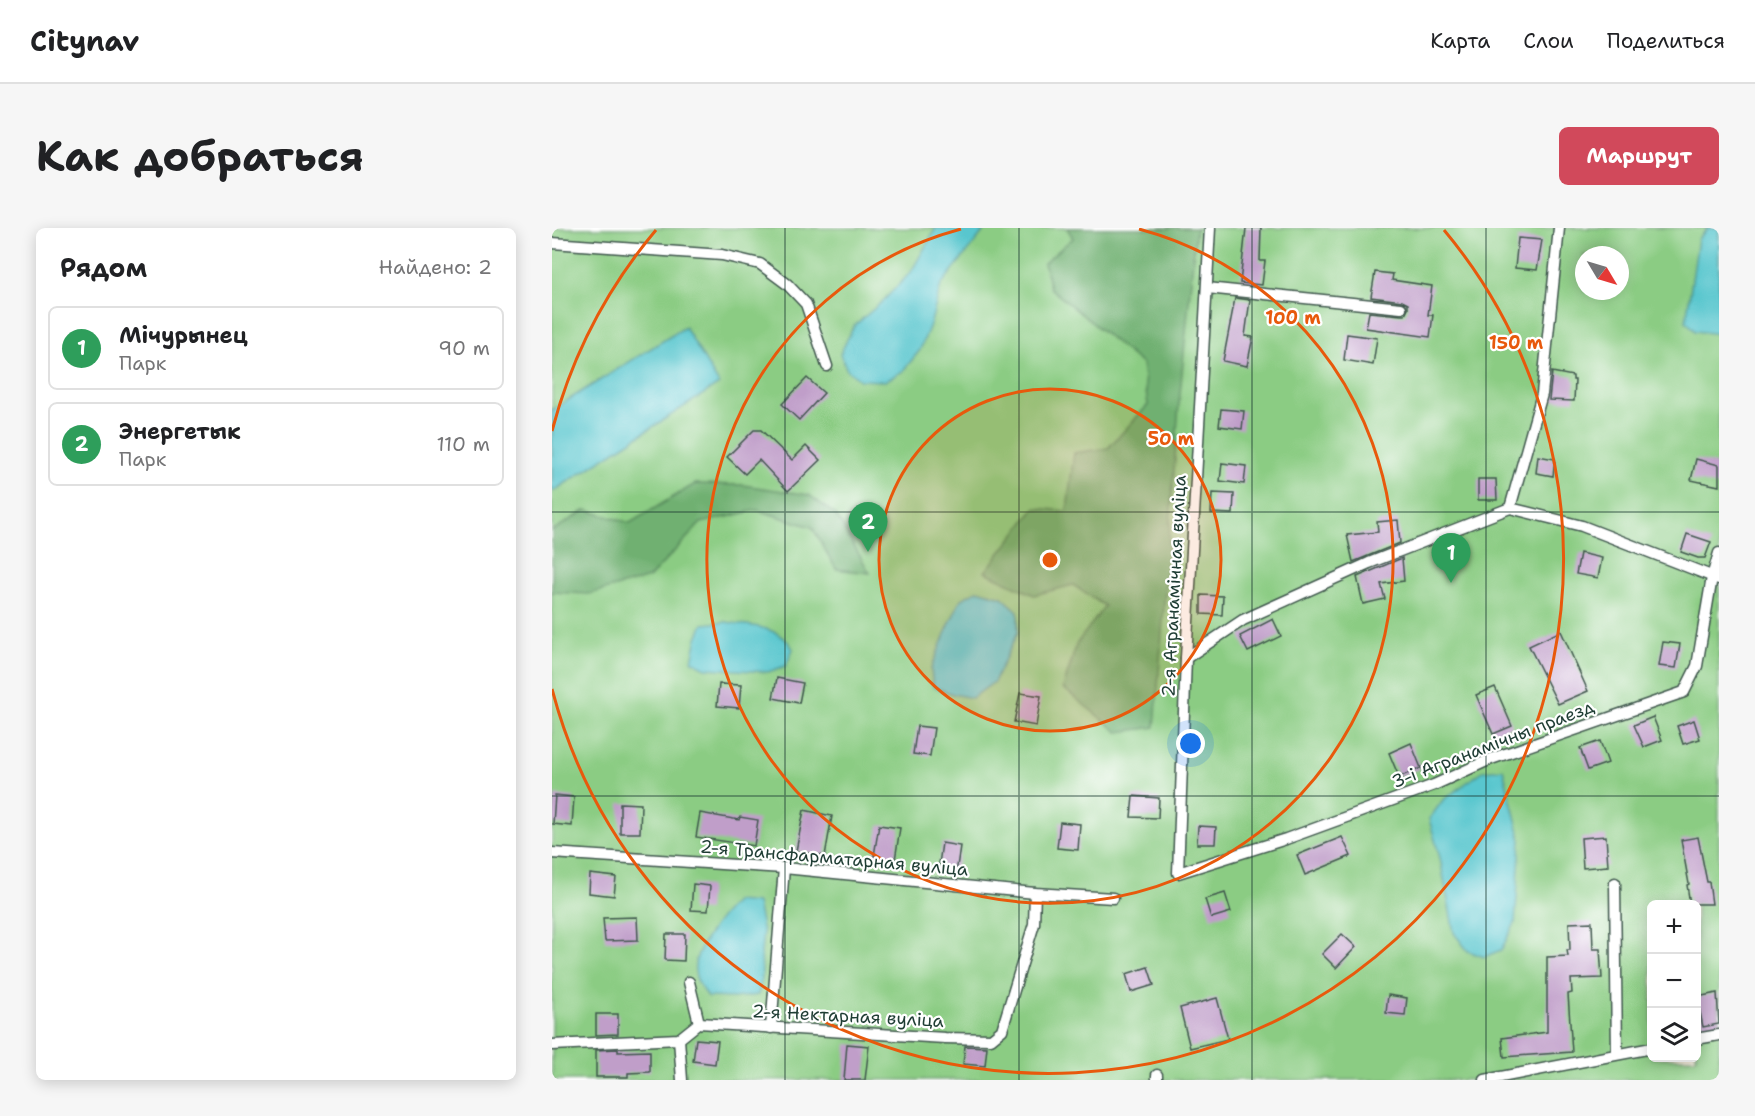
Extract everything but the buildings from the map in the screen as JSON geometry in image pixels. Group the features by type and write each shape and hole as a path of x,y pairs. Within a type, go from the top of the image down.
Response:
{"lane":[{"name":"2-я Агранамічная вуліца","path":"1178,873 1186,658 1210,228"},
{"path":"1510,508 1542,394 1559,228"},
{"path":"552,243 722,255 760,264 787,284 806,304 826,366"},
{"path":"1206,288 1401,308"},
{"path":"1186,658 1244,620 1370,562 1510,508 1582,526 1716,578"},
{"name":"3-і Агранамічны праезд","path":"1178,873 1286,839 1434,785 1491,759 1684,692 1697,666 1716,578 1719,553"},
{"name":"2-я Трансфарматарная вуліца","path":"552,853 784,868 1035,893 1113,898"},
{"path":"771,1028 784,868"},
{"path":"1615,883 1617,1054"},
{"name":"2-я Нектарная вуліца","path":"699,1023 991,1039 1002,1030 1034,924 1035,893"},
{"path":"552,1045 679,1040 699,1023 689,982"},
{"path":"1701,1038 1719,1035"},
{"path":"679,1040 682,1080"},
{"path":"1485,1080 1647,1049"}],"green space":[{"path":"552,228 1719,228 1719,1080 552,1080"},
{"path":"1067,228 1196,228 1179,404 1155,727 1118,732 1063,688 1077,643 1105,606 1073,585 1034,595 985,572 1035,508 1067,511 1074,453 1108,448 1148,405 1142,364 1050,288 1044,263 1073,238"},
{"path":"695,484 743,485 809,495 836,515 870,573 836,569 812,527 757,510 701,523 649,578 589,594 552,592 552,531 586,510 630,523"}],"water":[{"path":"936,228 986,228 941,285 931,322 920,350 903,371 885,381 860,380 847,370 840,354 854,326 911,272"},
{"path":"1708,228 1719,228 1719,334 1695,331 1686,321 1698,239"},
{"path":"685,327 719,384 552,492 552,410"},
{"path":"978,590 1002,597 1018,611 1018,632 994,682 972,698 933,687 931,669 961,599"},
{"path":"726,622 764,628 788,641 793,649 786,666 768,672 706,668 692,661 703,624"},
{"path":"1503,769 1521,840 1515,923 1501,950 1484,957 1468,951 1454,933 1440,858 1429,819 1443,800 1483,771"},
{"path":"736,901 757,903 763,932 762,977 758,995 733,998 708,997 697,979 695,963 709,934"}],"place":[{"name":"Энергетык","path":"868,552"},
{"name":"Мічурынец","path":"1451,583"}]}
